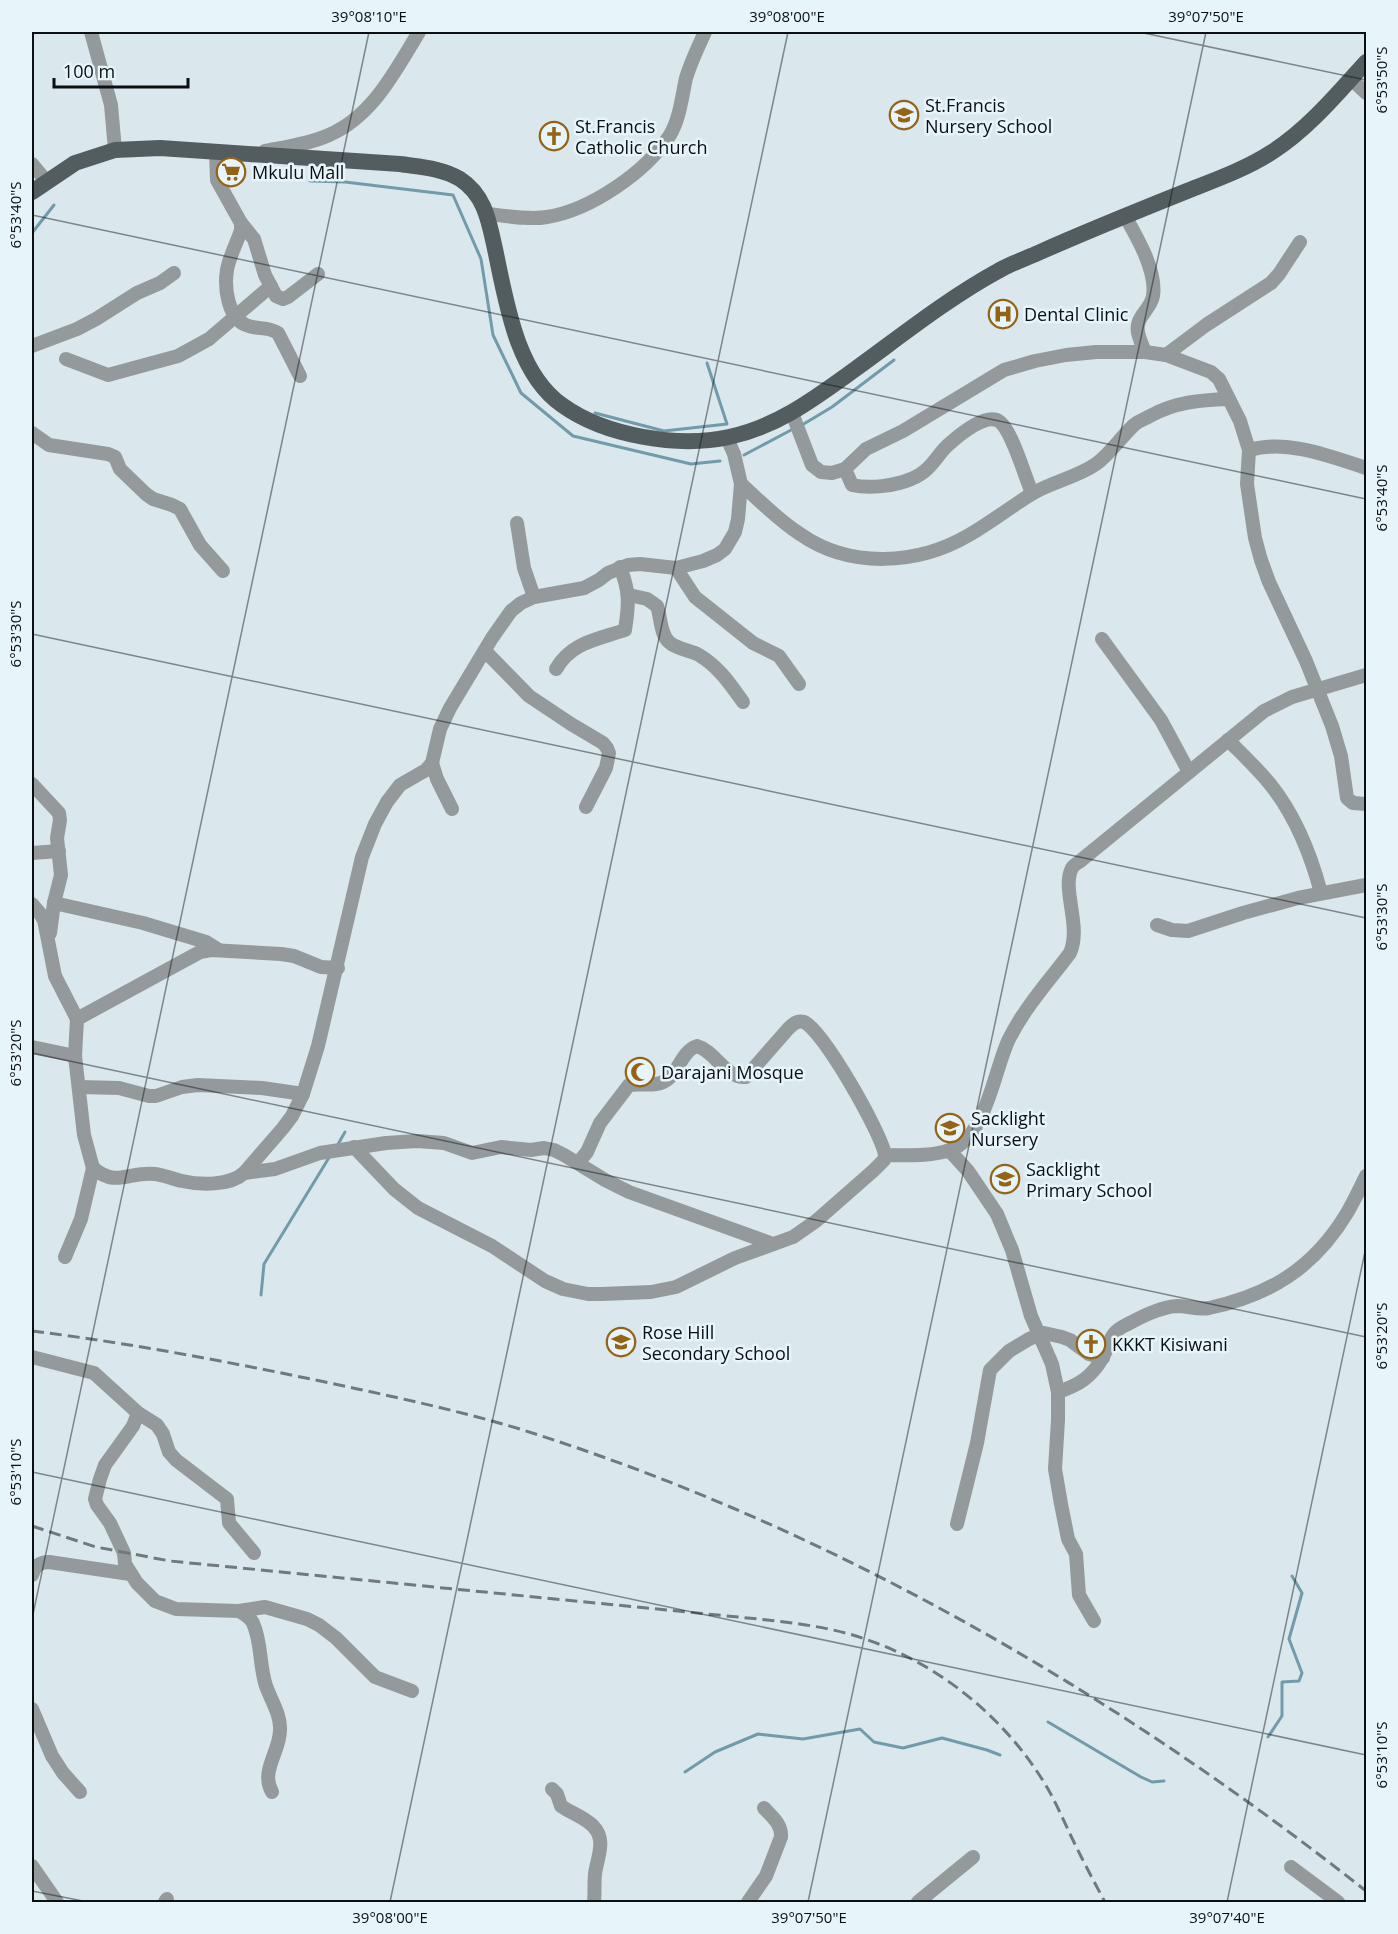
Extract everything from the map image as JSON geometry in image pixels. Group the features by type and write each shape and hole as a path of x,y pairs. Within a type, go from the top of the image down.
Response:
{"main road":[{"path":"32,192 75,163 115,150 160,148 216,151 400,164 436,169 459,179 476,193 488,214 520,346 529,367 558,403 602,426 660,439 698,442 728,438 775,422 792,413 929,315 1000,270 1212,181 1274,152 1298,132 1366,63"}],"street":[{"path":"91,32 111,105 115,150"},
{"path":"254,154 328,136 351,123 380,94 419,32"},
{"path":"488,214 545,218 560,214 599,198 634,174 670,134 679,111 693,57 705,32"},
{"path":"1351,79 1366,93"},
{"path":"216,151 217,180 241,223 254,239 265,275 276,296 283,298 292,295 318,274"},
{"path":"32,164 47,182"},
{"path":"1125,216 1137,236 1150,270 1153,287 1151,302 1138,323 1138,333 1144,352"},
{"path":"241,223 241,230 227,270 230,306 236,317 247,326 272,329 278,333 300,376"},
{"path":"1166,355 1206,325 1271,283 1300,242"},
{"path":"32,346 77,329 174,273"},
{"path":"66,359 105,374 113,374 178,356 209,339 271,286"},
{"path":"792,413 812,465 827,474 845,469 866,449 903,431 1004,370 1035,361 1096,352 1144,352 1166,355 1211,372 1219,380 1229,399 1243,428 1249,450 1247,484 1261,560 1332,726 1341,756 1347,798 1353,803 1366,804"},
{"path":"741,484 801,536 848,556 891,560 923,555 968,536 1032,493 1094,466 1110,454 1135,424 1165,408 1183,402 1229,399"},
{"path":"845,469 852,485 890,484 912,479 926,470 948,445 967,430 988,419 995,419 1001,422 1007,432 1032,493"},
{"path":"32,433 49,445 115,458 120,470 146,494 180,509 200,545 223,571"},
{"path":"93,1168 109,1178 155,1174 184,1182 232,1181 239,1179 284,1128 303,1094 318,1046 362,857 375,824 400,785 426,770 432,763 440,729 473,667 511,611 534,597 584,588 620,567 640,564 676,568 703,561 725,549 735,532 741,484 728,438"},
{"path":"1249,450 1262,446 1278,446 1330,456 1366,468"},
{"path":"517,523 524,568 534,597"},
{"path":"556,669 561,661 579,646 625,630 629,595 620,567"},
{"path":"676,568 695,597 753,643 779,656 799,684"},
{"path":"629,595 647,599 657,606 668,641 697,654 714,665 727,678 743,702"},
{"path":"1102,639 1161,720 1189,772"},
{"path":"485,651 529,696 608,748 606,768 586,807"},
{"path":"885,1155 920,1155 949,1150 970,1135 979,1122 1016,1026 1074,945 1075,929 1069,879 1072,868 1264,711 1292,698 1366,675"},
{"path":"1227,740 1278,794 1310,855 1322,893"},
{"path":"432,763 452,809"},
{"path":"32,784 36,791 59,813 60,820 57,838 61,875 54,903 49,944"},
{"path":"32,853 58,851"},
{"path":"1157,925 1188,932 1243,913 1322,893 1366,885"},
{"path":"54,903 143,922 206,942 218,949"},
{"path":"32,904 44,920 55,976 77,1019 75,1056 84,1135 93,1168 81,1219 65,1257"},
{"path":"77,1019 200,952 218,949 281,954 294,956 321,967 338,968"},
{"path":"354,1147 394,1189 418,1208 492,1246 545,1281 563,1289 588,1294 651,1292 676,1287 735,1258 803,1232 873,1171 884,1160 885,1155 867,1113 826,1044 812,1028 799,1022 794,1023 788,1029 746,1077 740,1078 697,1046 688,1052 672,1075 664,1082 629,1085 600,1123 588,1152 578,1163"},
{"path":"32,1047 75,1056"},
{"path":"80,1087 119,1088 149,1096 198,1085 262,1088 303,1094"},
{"path":"244,1173 275,1169 320,1153 417,1141 444,1143 472,1153 501,1147 531,1150 544,1148 554,1150 629,1192 773,1244"},
{"path":"949,1150 968,1172 997,1214 1012,1250 1038,1335 1052,1364 1058,1392 1055,1469 1068,1539 1076,1554 1079,1595 1094,1621"},
{"path":"1058,1392 1083,1382 1092,1374 1103,1358 1112,1335 1117,1330 1160,1310 1180,1306 1206,1309 1248,1298 1271,1288 1296,1271 1310,1260 1338,1226 1366,1176"},
{"path":"957,1524 977,1443 990,1370 1009,1351 1044,1333 1070,1340 1089,1354 1103,1358"},
{"path":"32,1357 94,1373 138,1413 161,1430 169,1452 176,1460 227,1499 229,1523 254,1553"},
{"path":"138,1413 134,1426 105,1465 99,1479 95,1499 110,1523 124,1553 125,1564 136,1583 162,1605 189,1611 239,1611 265,1607 307,1619 336,1638 375,1677 412,1691"},
{"path":"32,1575 36,1566 42,1562 130,1574"},
{"path":"239,1611 250,1618 257,1633 265,1685 280,1724 278,1746 267,1774 268,1785 272,1792"},
{"path":"32,1709 52,1756 80,1792"},
{"path":"552,1789 556,1791 561,1806 580,1816 599,1834 600,1846 595,1872 594,1902"},
{"path":"748,1902 766,1876 781,1838 782,1832 777,1822 764,1808"},
{"path":"918,1902 973,1857"},
{"path":"32,1866 57,1902"},
{"path":"1291,1867 1338,1902"}],"waterway":[{"path":"310,181 345,182 453,195 481,259 493,335 521,393 573,436 691,464 720,461"},
{"path":"32,233 54,205"},
{"path":"802,425 832,407 894,360"},
{"path":"595,413 664,431 727,424 707,363"},
{"path":"744,455 793,429"},
{"path":"337,1146 345,1132"},
{"path":"261,1295 264,1264 330,1156"},
{"path":"1268,1737 1282,1716 1282,1682 1299,1681 1302,1673 1289,1639 1302,1593 1292,1576"},
{"path":"1048,1722 1141,1777 1152,1782 1164,1781"},
{"path":"685,1772 715,1752 758,1734 803,1739 860,1729 874,1742 903,1748 942,1738 1000,1755"}],"railway":[{"path":"32,1331 227,1362 456,1412 523,1430 637,1469 749,1515 858,1566 965,1622 1069,1683 1171,1749 1270,1818 1366,1891"},
{"path":"32,1526 96,1547 170,1561 799,1624 826,1628 865,1639 920,1663 945,1679 970,1698 1013,1740 1048,1789 1105,1902"}],"place":[{"name":"St.Francis Nursery School","path":"904,115"},
{"name":"St.Francis Catholic Church","path":"554,136"},
{"name":"Mkulu Mall","path":"231,172"},
{"name":"Dental Clinic","path":"1003,314"},
{"name":"Darajani Mosque","path":"640,1072"},
{"name":"Sacklight Nursery","path":"950,1128"},
{"name":"Sacklight Primary School","path":"1005,1179"},
{"name":"Rose Hill Secondary School","path":"621,1342"},
{"name":"KKKT Kisiwani","path":"1091,1344"}]}
